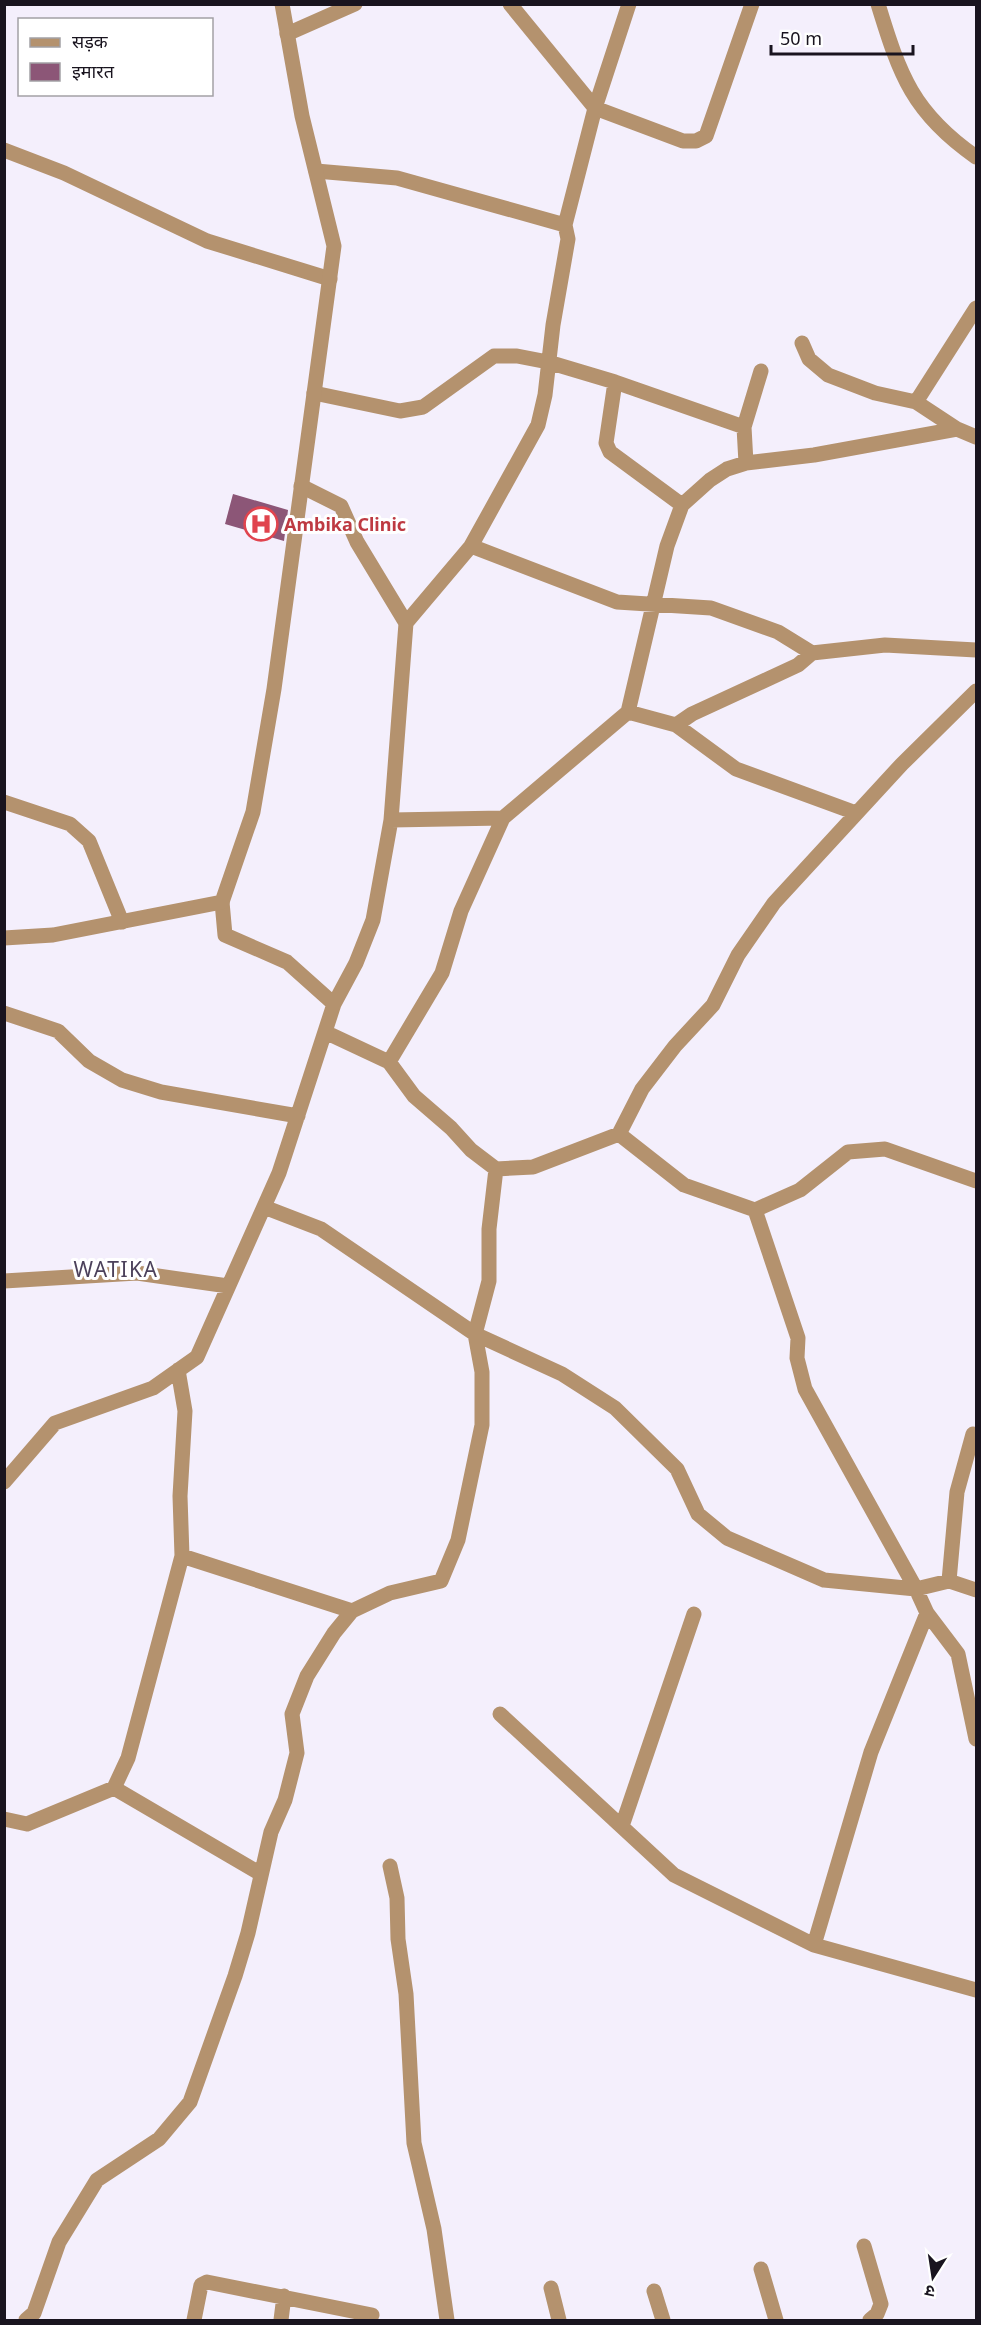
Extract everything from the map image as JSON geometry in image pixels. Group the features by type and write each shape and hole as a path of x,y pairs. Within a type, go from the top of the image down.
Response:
{"street":[{"path":"282,4 302,116 334,246 274,689 253,812 222,902 225,935 287,962 334,1004"},
{"path":"287,34 355,4"},
{"path":"510,4 595,108 683,141 696,141 706,136 752,4"},
{"path":"406,623 471,546 538,425 545,395 548,362 568,239 565,225 595,108 629,4"},
{"path":"878,4 902,77 916,101 942,131 976,157"},
{"path":"4,150 64,173 207,241 330,279"},
{"path":"316,171 397,178 565,225"},
{"path":"916,402 976,308"},
{"path":"802,343 809,359 828,375 875,393 916,402 957,429 976,437"},
{"path":"314,393 400,411 423,407 494,356 517,356 548,362 615,382 744,427"},
{"path":"746,463 744,427 761,371"},
{"path":"615,382 606,443 610,452 682,505"},
{"path":"390,1062 442,973 461,911 503,818 628,712 667,546 682,505 710,480 727,469 746,463 814,455 957,429"},
{"path":"4,1482 54,1423 153,1388 197,1357 279,1173 334,1004 356,963 373,920 391,820 406,623 357,542 341,506 301,486"},
{"path":"471,546 617,602 711,608 778,632 812,653"},
{"path":"676,725 692,714 798,665 812,653 885,645 976,650"},
{"path":"325,1032 390,1062 414,1096 451,1128 471,1150 496,1169 534,1167 619,1134 642,1089 675,1046 713,1005 738,955 774,903 902,764 976,691"},
{"path":"628,712 676,725 736,769 856,813"},
{"path":"4,802 69,824 89,841 122,922"},
{"path":"391,820 503,818"},
{"path":"4,938 53,935 222,902"},
{"path":"4,1013 58,1031 89,1061 122,1080 161,1092 298,1116"},
{"path":"619,1134 684,1185 755,1210 800,1190 848,1152 885,1149 976,1181"},
{"path":"26,2320 34,2313 59,2242 97,2180 159,2139 190,2102 235,1976 248,1933 271,1832 285,1800 297,1753 292,1714 307,1676 334,1633 352,1611 390,1593 441,1581 458,1540 482,1425 482,1372 475,1334 489,1281 489,1229 496,1169"},
{"path":"264,1207 321,1229 475,1334 562,1374 615,1408 677,1469 698,1514 727,1538 824,1580 916,1589 949,1581 976,1590"},
{"path":"755,1210 798,1338 796,1358 806,1389 927,1613 958,1653 976,1739"},
{"path":"4,1281 137,1273 228,1286"},
{"path":"4,1819 27,1824 114,1788 128,1758 182,1556 180,1496 185,1411 178,1370"},
{"path":"949,1581 957,1492 973,1434"},
{"path":"182,1556 352,1611"},
{"path":"814,1945 871,1752 927,1613"},
{"path":"622,1826 694,1614"},
{"path":"500,1714 674,1875 814,1945 976,1990"},
{"path":"114,1788 261,1874"},
{"path":"390,1866 397,1898 398,1939 406,1994 414,2143 434,2229 447,2320"},
{"path":"864,2246 881,2304 877,2314 870,2320"},
{"path":"761,2269 776,2320"},
{"path":"194,2320 201,2285 207,2282 372,2315"},
{"path":"551,2288 559,2320"},
{"path":"654,2291 663,2320"},
{"path":"281,2320 284,2296"}],"building":[{"path":"233,494 288,510 284,541 225,524"}],"place":[{"name":"Ambika Clinic","path":"261,524"}],"district":[{"name":"WATIKA","path":"116,1269"}]}
